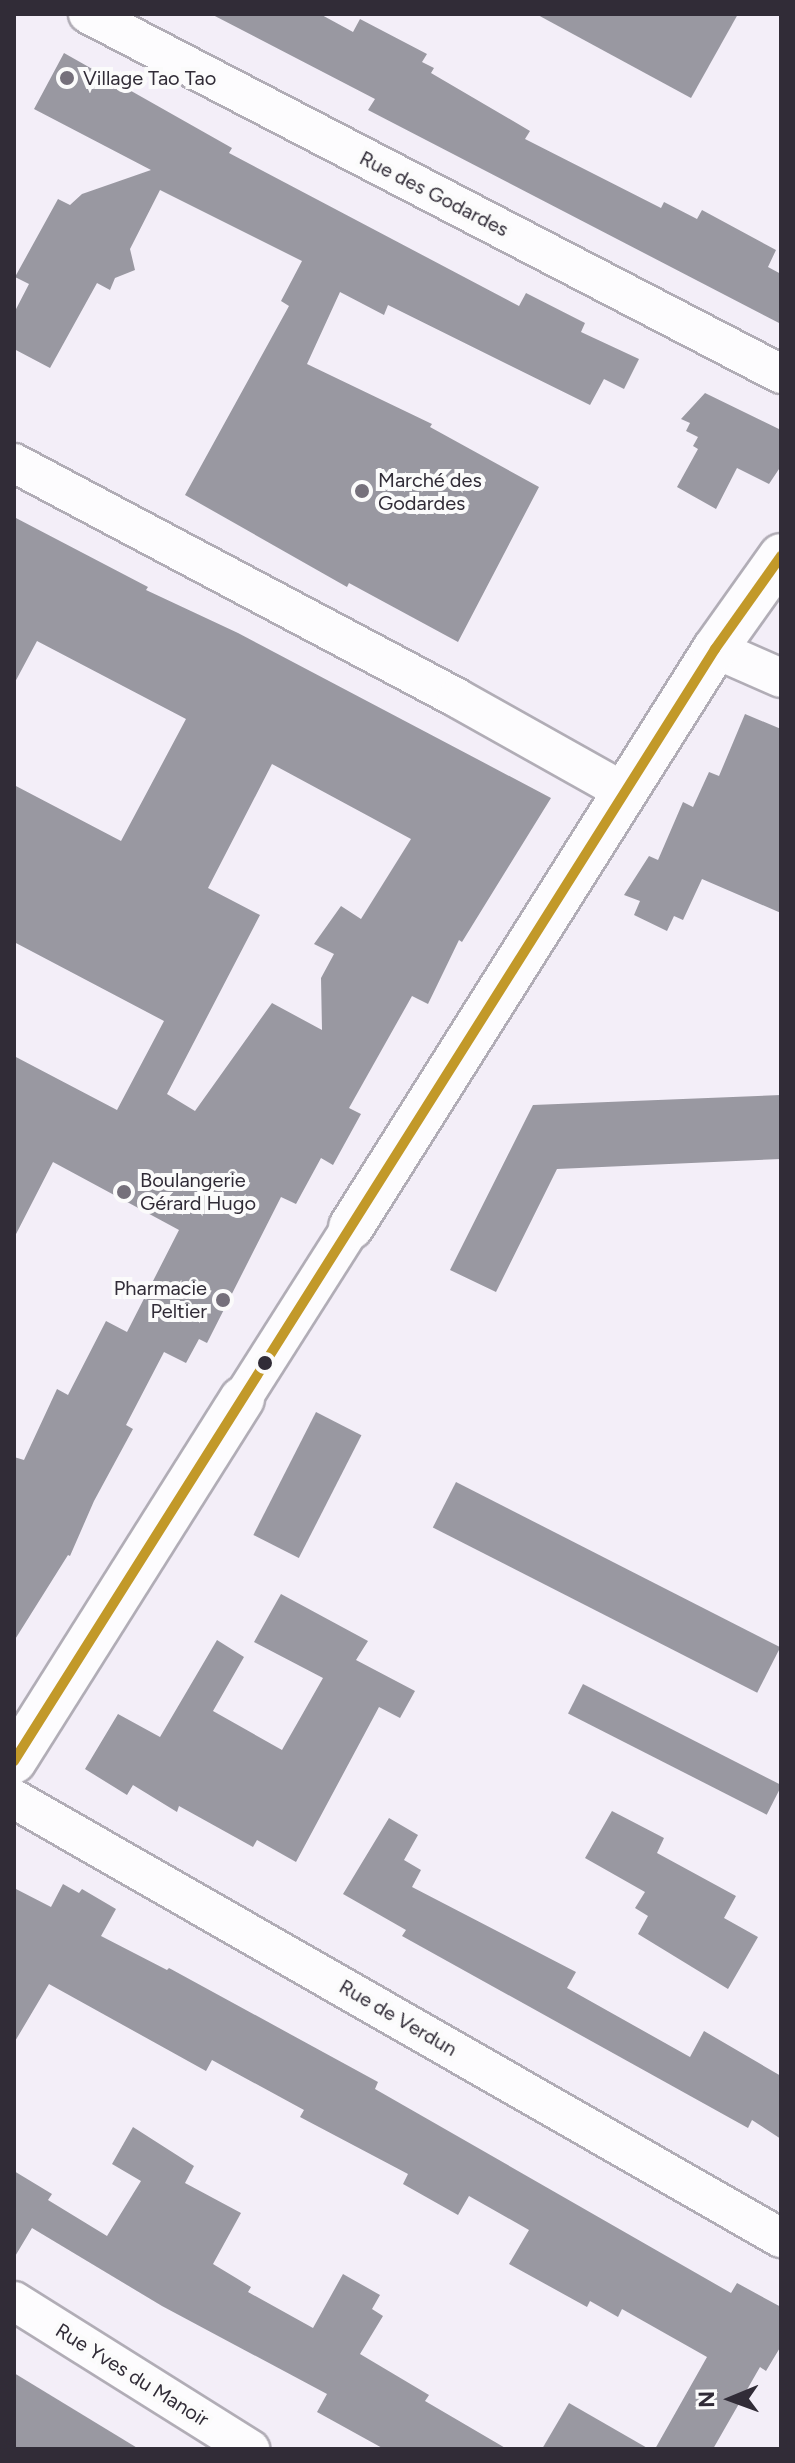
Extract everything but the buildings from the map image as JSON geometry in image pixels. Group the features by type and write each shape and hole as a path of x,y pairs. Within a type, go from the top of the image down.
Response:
{"street":[{"name":"Rue des Godardes","path":"88,14 781,374"},
{"path":"14,463 457,698 626,793"},
{"path":"14,1761 715,649 781,556"},
{"path":"715,649 781,678"},
{"name":"Rue de Verdun","path":"14,1799 781,2238"},
{"name":"Rue Yves du Manoir","path":"14,2301 250,2449"}],"transit line":[{"path":"14,1761 715,649 781,556"}],"place":[{"name":"Village Tao Tao","path":"67,78"},
{"name":"Marché des Godardes","path":"362,491"},
{"name":"Boulangerie Gérard Hugo","path":"124,1192"},
{"name":"Pharmacie Peltier","path":"223,1300"}]}
